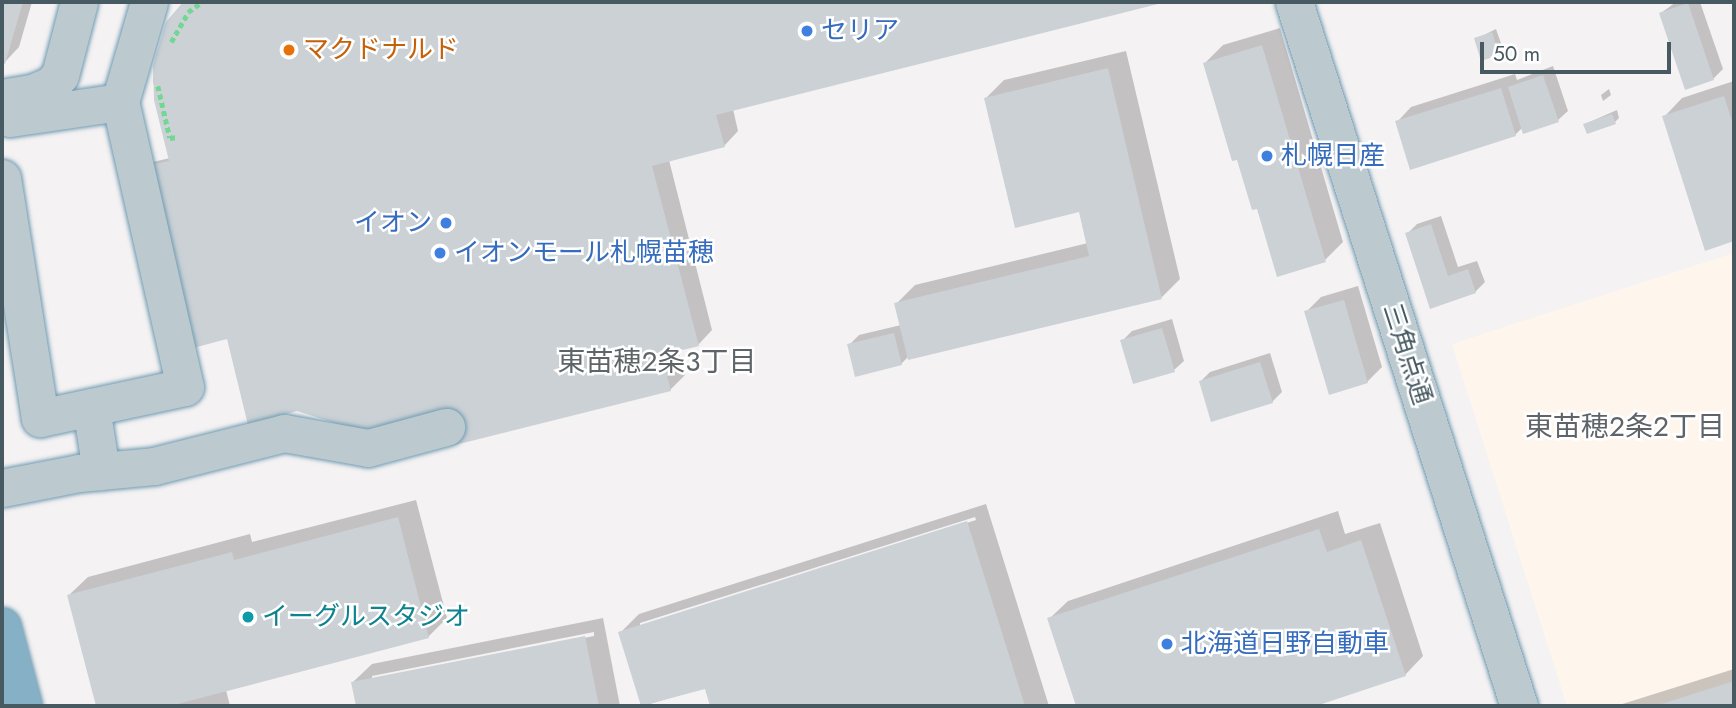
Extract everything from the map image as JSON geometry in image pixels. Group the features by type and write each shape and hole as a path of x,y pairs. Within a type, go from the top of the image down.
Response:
{"highway":[{"path":"2,627 23,706"}],"street":[{"path":"2,98 35,92 51,85 60,75 79,2"},
{"path":"2,178 40,418 185,387 120,102 149,2"},
{"name":"三角点通","path":"1294,2 1519,706"},
{"path":"2,119 120,102"},
{"path":"91,407 101,471"},
{"path":"2,488 101,471 154,466 284,433 368,448 446,427"}],"path":[{"path":"189,2 191,10"},
{"path":"170,44 191,10 202,2"},
{"path":"160,76 158,86 170,138 178,137"}],"shaded area":[{"path":"1734,253 1734,706 1567,706 1452,344"}],"building":[{"path":"2,2 23,2 5,64 2,63"},
{"name":"イオンモール札幌苗穂","path":"183,2 1162,3 716,115 725,147 652,166 699,346 662,355 671,391 451,446 443,412 363,432 297,411 248,425 227,339 193,348 146,166 169,161 154,100 153,66 166,22"},
{"path":"1688,3 1714,80 1685,90 1659,13"},
{"path":"1492,32 1499,55 1481,61 1474,38"},
{"path":"1262,45 1326,262 1277,277 1257,209 1252,210 1237,160 1232,161 1203,63"},
{"path":"1108,68 1162,299 908,360 894,303 1089,256 1079,212 1015,228 984,98"},
{"path":"1543,75 1559,122 1523,134 1508,87"},
{"path":"1501,88 1516,136 1410,170 1395,121"},
{"path":"1724,96 1734,127 1734,241 1705,251 1662,116"},
{"path":"1612,114 1616,124 1587,134 1583,124"},
{"path":"1431,224 1448,276 1468,269 1476,293 1430,309 1405,233"},
{"path":"1344,300 1368,383 1329,395 1304,311"},
{"path":"1162,328 1175,372 1133,384 1120,340"},
{"path":"894,333 902,365 855,377 847,344"},
{"path":"1260,362 1273,403 1211,422 1199,381"},
{"name":"イーグルスタジオ","path":"398,517 429,638 170,706 96,706 67,595 232,552 234,560"},
{"path":"967,521 1025,706 710,706 705,689 641,706 618,632"},
{"path":"1319,529 1327,552 1361,540 1406,676 1316,706 1076,706 1047,618"},
{"path":"585,636 599,706 356,706 351,682"},
{"path":"1734,681 1734,706 1655,706"}],"place":[{"name":"セリア","path":"807,31"},
{"name":"マクドナルド","path":"289,50"},
{"name":"札幌日産","path":"1267,156"},
{"name":"イオン","path":"446,223"},
{"name":"イオンモール札幌苗穂","path":"440,253"},
{"name":"イーグルスタジオ","path":"248,617"},
{"name":"北海道日野自動車","path":"1167,644"}],"district":[{"name":"東苗穂2条3丁目","path":"657,362"},
{"name":"東苗穂2条2丁目","path":"1625,427"}]}
